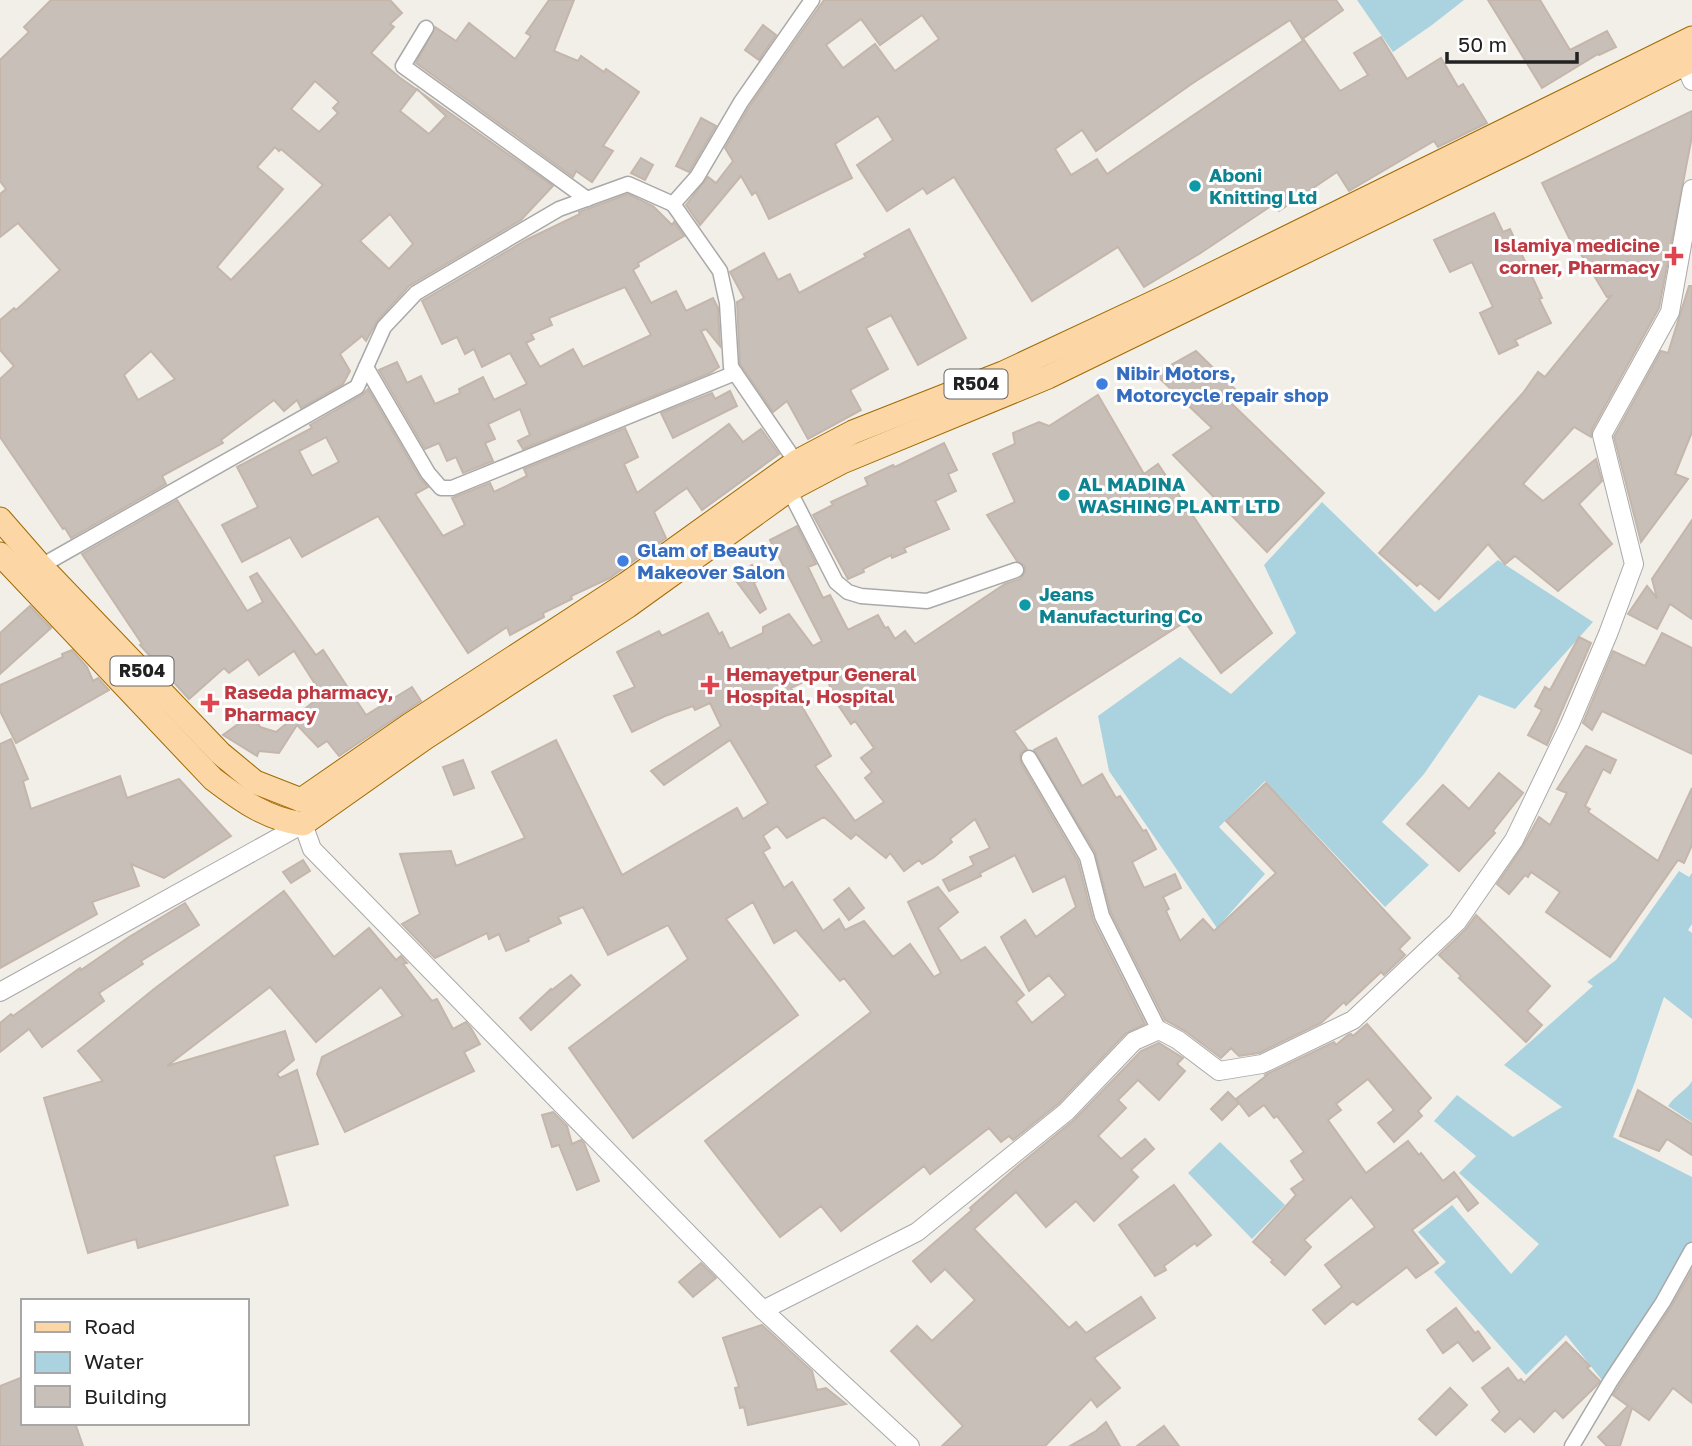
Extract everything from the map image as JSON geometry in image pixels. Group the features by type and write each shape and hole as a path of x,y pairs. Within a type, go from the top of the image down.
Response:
{"main road":[{"name":"R504","path":"0,554 213,779 246,804 288,829 628,606 789,490 842,462 1043,367 1188,286 1688,57"},
{"name":"R504","path":"0,519 41,566 219,753 255,782 301,800 408,726 626,584 796,462 853,432 1003,373 1043,367"},
{"path":"288,829 301,800"}],"street":[{"path":"673,204 697,177 741,102 812,0"},
{"path":"426,28 403,66 587,199"},
{"path":"41,566 357,387 384,327 416,293 559,209 628,184 673,204 720,271 727,303 731,367 796,462"},
{"path":"1029,758 1087,857 1102,916 1159,1030 1219,1071 1262,1065 1353,1020 1457,922 1514,840 1570,724 1608,634 1634,565 1602,435 1670,312 1692,189"},
{"path":"366,367 428,473 441,488 452,488 735,373"},
{"path":"789,490 836,582 848,592 861,596 927,601 1016,570"},
{"path":"0,992 288,829 312,849 763,1310 909,1446"},
{"path":"763,1310 917,1232 1066,1112 1134,1041 1159,1030"},
{"path":"1573,1446 1610,1382 1663,1302 1692,1250"}],"water":[{"path":"1357,0 1464,0 1393,52"},
{"path":"1322,502 1435,612 1498,560 1593,622 1515,709 1479,695 1424,774 1382,822 1429,865 1385,907 1265,781 1219,827 1265,874 1217,928 1109,771 1098,716 1180,657 1231,694 1296,633 1264,565"},
{"path":"1679,871 1689,877 1692,873 1692,924 1688,930 1692,933 1692,1019 1664,997 1613,1137 1692,1177 1692,1241 1605,1384 1566,1335 1526,1375 1434,1272 1446,1262 1418,1232 1452,1205 1511,1274 1539,1244 1459,1173 1476,1156 1434,1121 1457,1095 1513,1137 1562,1107 1504,1065 1593,986 1587,982 1616,960"},
{"path":"1692,1081 1692,1122 1668,1106"},
{"path":"1220,1142 1285,1205 1252,1239 1188,1173"}],"building":[{"path":"51,0 390,0 402,13 390,24 394,27 371,53 417,89 400,111 429,134 446,116 420,92 553,186 521,220 409,286 377,321 366,341 362,336 340,354 350,371 343,384 301,408 297,400 284,411 274,400 221,440 223,443 162,476 166,484 71,538 0,437 0,379 14,366 0,350 0,320 14,308 16,310 60,270 18,223 0,237 0,194 6,189 0,181 0,60 29,32 24,27","holes":["315,81 339,102 333,108 338,113 319,132 291,109","275,147 279,151 281,149 323,185 231,280 217,267 283,189 257,167","390,214 413,244 389,269 360,241","151,351 175,379 138,400 124,375"]},
{"path":"549,0 574,0 554,51 578,61 581,56 604,72 606,69 639,92 603,146 613,151 592,182 576,171 573,177 416,63 435,27 456,41 469,23 515,59 531,36 526,33"},
{"path":"824,0 1336,0 1343,10 1302,39 1290,20 1096,151 1082,130 1055,149 1071,175 1097,159 1107,174 1304,40 1340,91 1368,75 1354,53 1381,37 1407,79 1441,58 1458,87 1463,84 1487,123 1438,147 1434,141 1349,191 1337,172 1279,211 1274,204 1144,287 1118,247 1032,301 954,177 927,194 923,188 887,211 857,165 893,140 878,116 835,144 852,178 769,219 756,192 752,195 741,176 700,225 686,205 708,177 716,183 733,161 725,148 749,107","holes":["922,15 939,39 895,71 875,44 843,68 826,45 861,19 880,45"]},
{"path":"1488,0 1540,0 1570,50 1607,31 1616,47 1598,54 1542,88"},
{"path":"763,25 776,35 759,60 745,50"},
{"path":"1692,111 1692,136 1659,308 1592,430 1591,437 1574,427 1523,484 1543,501 1596,459 1602,481 1579,504 1612,544 1558,591 1515,556 1505,564 1488,544 1439,599 1420,583 1417,586 1379,553 1523,393 1538,372 1545,377 1611,296 1607,297 1579,251 1576,252 1542,183"},
{"path":"701,118 716,126 689,172 676,166"},
{"path":"641,158 653,165 645,180 631,173"},
{"path":"628,194 653,206 672,225 674,222 684,236 638,263 639,266 633,270 651,303 676,291 686,311 713,298 718,308 720,346 706,329 701,331 719,367 523,449 518,441 530,435 520,409 488,424 495,439 485,443 493,461 463,473 456,457 447,461 439,443 425,449 379,370 397,362 407,383 421,376 435,404 460,393 459,389 483,377 494,400 527,384 510,353 482,367 474,349 465,354 457,337 442,344 422,301 526,240 580,214 579,212","holes":["625,287 651,335 583,367 573,349 540,367 526,343 534,339 531,334 552,325 549,318"]},
{"path":"1494,213 1503,232 1510,229 1551,323 1515,340 1518,345 1499,354 1480,313 1493,307 1472,262 1450,272 1434,240"},
{"path":"909,229 966,338 918,365 891,315 866,328 888,369 850,390 861,410 808,439 787,401 773,412 740,364 737,302 744,298 730,272 764,253 778,280 790,274 799,293 866,257 864,254"},
{"path":"1689,286 1692,286 1692,432 1675,474 1688,479 1641,542 1614,437 1661,351 1668,353"},
{"path":"1196,351 1241,395 1232,404 1324,493 1267,552 1173,455 1212,428 1155,374"},
{"path":"368,389 420,478 428,487 415,494 443,536 465,525 452,498 490,483 494,492 527,476 524,469 625,428 638,457 624,464 637,493 729,424 743,442 761,429 779,454 702,510 687,488 654,512 666,538 610,578 571,596 572,599 543,613 544,617 510,635 507,627 468,653 378,516 302,557 290,537 242,562 222,525 258,507 237,467 312,428 310,425","holes":["326,437 339,462 312,476 299,451"]},
{"path":"730,391 737,406 673,438 661,413 712,393 715,399"},
{"path":"1098,395 1144,474 1158,464 1272,633 1221,673 1185,622 1014,731 1027,749 1020,754 1021,763 1078,861 1093,920 1145,1024 1126,1033 1058,1104 1013,1140 1009,1136 1001,1142 989,1128 930,1174 924,1166 841,1231 821,1206 780,1237 705,1141 871,1012 844,978 840,981 796,930 774,943 753,902 726,919 798,1015 633,1138 569,1048 688,959 668,925 608,955 583,907 558,917 561,923 506,951 499,934 489,939 487,933 435,958 402,924 420,914 400,854 451,851 456,866 525,838 492,772 556,740 622,875 737,808 743,819 768,803 730,740 664,785 651,771 721,726 710,703 695,710 693,706 665,716 632,732 614,696 635,687 617,652 659,631 662,636 708,613 730,649 763,633 763,627 789,614 813,646 822,641 770,540 797,526 816,564 808,567 823,598 830,595 848,630 878,615 895,639 905,631 915,644 1005,584 1020,579 1025,572 1025,566 1017,561 987,515 1015,502 993,454 1015,444 1013,433 1039,422 1049,426","holes":["824,672 838,705 851,724 855,721 874,748 861,758 872,772 865,778 884,802 855,821 815,766 831,756 791,688","824,817 851,839 856,834 886,858 890,853 904,871 919,860 922,864 933,858 952,842 950,839 975,819 990,848 970,857 974,865 943,880 949,891 981,876 980,873 1015,855 1033,892 1065,876 1076,907 1036,937 1025,920 1001,937 1029,991 1049,975 1066,995 1032,1023 1016,1002 1024,995 985,947 961,961 938,928 958,912 938,887 908,902 941,973 934,977 910,944 893,957 864,921 845,930 839,919 823,931 792,882 784,888 763,852 770,848 763,836 777,826 787,838"]},
{"path":"944,443 957,470 948,474 956,491 935,501 949,529 904,548 906,552 892,558 891,555 848,579 813,515 833,505 831,502 868,485 865,478"},
{"path":"177,500 247,611 263,602 250,577 257,573 316,655 323,650 366,715 412,687 421,701 339,756 327,741 318,747 297,725 279,753 259,751 257,756 223,735 252,714 260,727 276,732 322,695 294,651 259,675 248,659 229,673 224,668 189,699 140,645 142,644 82,554"},
{"path":"1692,520 1692,619 1670,604 1657,629 1628,614 1647,586 1657,598 1652,579"},
{"path":"752,565 761,578 754,583 766,609 760,613 734,578"},
{"path":"30,606 51,628 0,674 0,633"},
{"path":"1662,633 1692,648 1692,754 1602,711 1592,730 1583,723 1613,651 1645,666"},
{"path":"1579,637 1591,643 1547,745 1528,735 1542,710 1535,706 1545,687 1550,690"},
{"path":"72,650 87,667 93,681 98,678 109,690 16,743 0,711 0,685 63,657 62,654"},
{"path":"1056,738 1082,786 1102,774 1116,798 1120,796 1143,831 1146,830 1156,849 1132,862 1144,888 1175,874 1181,888 1163,897 1169,909 1166,911 1180,941 1203,919 1214,931 1276,873 1226,821 1266,783 1410,938 1399,949 1405,955 1384,975 1381,972 1346,1005 1344,1002 1321,1023 1259,1053 1239,1056 1231,1048 1221,1058 1185,1031 1165,1020 1111,913 1095,852 1034,750"},
{"path":"11,739 28,779 23,781 31,809 120,776 127,798 179,779 231,836 164,878 131,864 139,886 92,902 97,914 0,968 0,744"},
{"path":"1586,746 1616,760 1610,773 1603,769 1585,806 1590,809 1588,812 1658,861 1692,788 1692,845 1684,863 1678,860 1610,957 1546,912 1560,892 1531,872 1528,877 1525,875 1509,894 1497,884 1539,817 1550,825 1567,793 1557,789"},
{"path":"463,760 474,788 454,795 443,767"},
{"path":"1499,773 1523,793 1493,831 1495,833 1459,871 1407,824 1443,785 1469,809"},
{"path":"303,860 310,871 291,883 283,872"},
{"path":"849,888 864,908 849,920 834,900"},
{"path":"284,891 334,957 369,928 396,960 401,956 407,963 403,964 432,1001 437,999 453,1029 466,1022 471,1028 480,1044 464,1052 474,1071 345,1132 317,1074 322,1057 403,1016 381,987 316,1042 270,987 167,1066 285,1031 294,1060 277,1074 280,1078 297,1070 318,1144 274,1156 288,1205 138,1248 136,1239 88,1253 44,1098 103,1081 78,1051 154,989"},
{"path":"185,903 199,925 141,961 143,964 99,993 104,1001 42,1047 29,1029 0,1052 0,1023 11,1014 13,1016 80,968 81,970"},
{"path":"1476,915 1550,986 1527,1011 1542,1025 1526,1042 1459,978 1461,976 1439,955 1465,930"},
{"path":"571,975 580,985 531,1030 520,1018 551,989"},
{"path":"1367,1024 1431,1098 1418,1111 1422,1116 1394,1142 1378,1123 1394,1110 1368,1079 1336,1104 1341,1110 1328,1120 1366,1173 1408,1141 1443,1181 1454,1172 1478,1203 1468,1211 1457,1196 1412,1230 1438,1263 1416,1278 1407,1267 1357,1305 1353,1301 1325,1324 1313,1310 1342,1287 1325,1265 1375,1227 1351,1197 1304,1240 1311,1247 1285,1275 1253,1242 1296,1195 1291,1189 1304,1180 1291,1161 1304,1152 1277,1116 1274,1118 1264,1105 1249,1116 1236,1099 1265,1075 1334,1042 1336,1045"},
{"path":"1159,1043 1183,1058 1177,1064 1185,1071 1159,1100 1138,1080 1118,1100 1126,1108 1098,1136 1121,1159 1145,1139 1154,1149 1131,1170 1138,1177 1094,1221 1076,1201 1046,1227 1016,1192 974,1229 1069,1328 1076,1322 1086,1333 1141,1297 1155,1318 1094,1358 1120,1388 1097,1407 1091,1399 1045,1446 942,1446 963,1426 891,1351 917,1326 932,1341 975,1300 945,1269 931,1282 913,1261 1019,1165 1074,1120 1141,1051"},
{"path":"1638,1090 1692,1124 1692,1155 1667,1139 1659,1151 1620,1136"},
{"path":"1228,1092 1239,1103 1222,1120 1211,1109"},
{"path":"553,1112 567,1126 572,1144 581,1140 584,1143 599,1181 577,1190 559,1145 552,1147 542,1115"},
{"path":"1174,1185 1211,1235 1197,1246 1195,1243 1164,1266 1166,1270 1155,1276 1119,1225"},
{"path":"701,1263 716,1278 693,1297 679,1282"},
{"path":"1692,1270 1692,1403 1673,1388 1649,1420 1632,1408 1620,1446 1607,1446 1598,1437 1628,1406 1613,1395"},
{"path":"1456,1308 1490,1348 1473,1361 1458,1342 1443,1353 1427,1330"},
{"path":"762,1325 812,1371 817,1390 826,1388 846,1404 748,1425 744,1407 740,1408 735,1388 739,1387 723,1338"},
{"path":"1566,1342 1590,1366 1587,1368 1600,1381 1563,1418 1555,1410 1534,1432 1520,1418 1505,1432 1492,1420 1500,1412 1482,1388 1508,1368 1518,1381 1521,1379 1524,1383"},
{"path":"21,1378 21,1425 76,1425 83,1446 0,1446 0,1386"},
{"path":"1450,1388 1467,1405 1436,1435 1419,1419"},
{"path":"1106,1422 1120,1446 1070,1446 1096,1431"},
{"path":"1164,1426 1179,1446 1137,1446"}],"place":[{"name":"Aboni Knitting Ltd","path":"1195,186"},
{"name":"Islamiya medicine corner, Pharmacy","path":"1674,256"},
{"name":"Nibir Motors, Motorcycle repair shop","path":"1102,384"},
{"name":"AL MADINA WASHING PLANT LTD","path":"1064,495"},
{"name":"Glam of Beauty Makeover Salon","path":"623,561"},
{"name":"Jeans Manufacturing Co","path":"1025,605"},
{"name":"Hemayetpur General Hospital, Hospital","path":"710,685"},
{"name":"Raseda pharmacy, Pharmacy","path":"210,703"}]}
